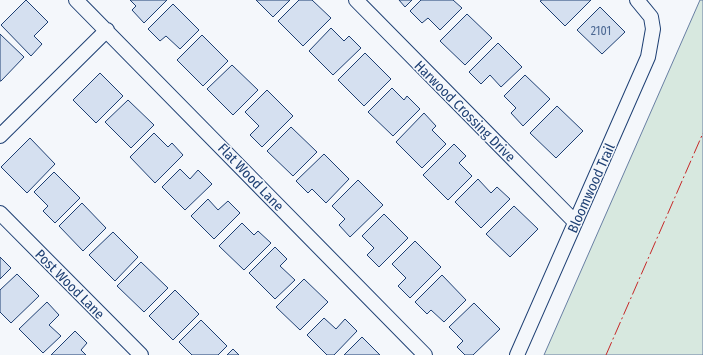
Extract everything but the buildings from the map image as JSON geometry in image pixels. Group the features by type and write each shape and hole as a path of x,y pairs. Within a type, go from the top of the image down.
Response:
{"street":[{"name":"Flat Wood Lane","path":"76,0 425,355"},
{"name":"Harwood Crossing Drive","path":"356,0 576,222"},
{"name":"Bloomwood Trail","path":"517,355 648,58 653,29 651,17 637,0"},
{"path":"0,136 107,30"},
{"name":"Post Wood Lane","path":"0,213 141,355"}],"shaded area":[{"path":"700,0 703,0 703,355 544,355"}],"power":[{"path":"606,355 703,133"}]}
